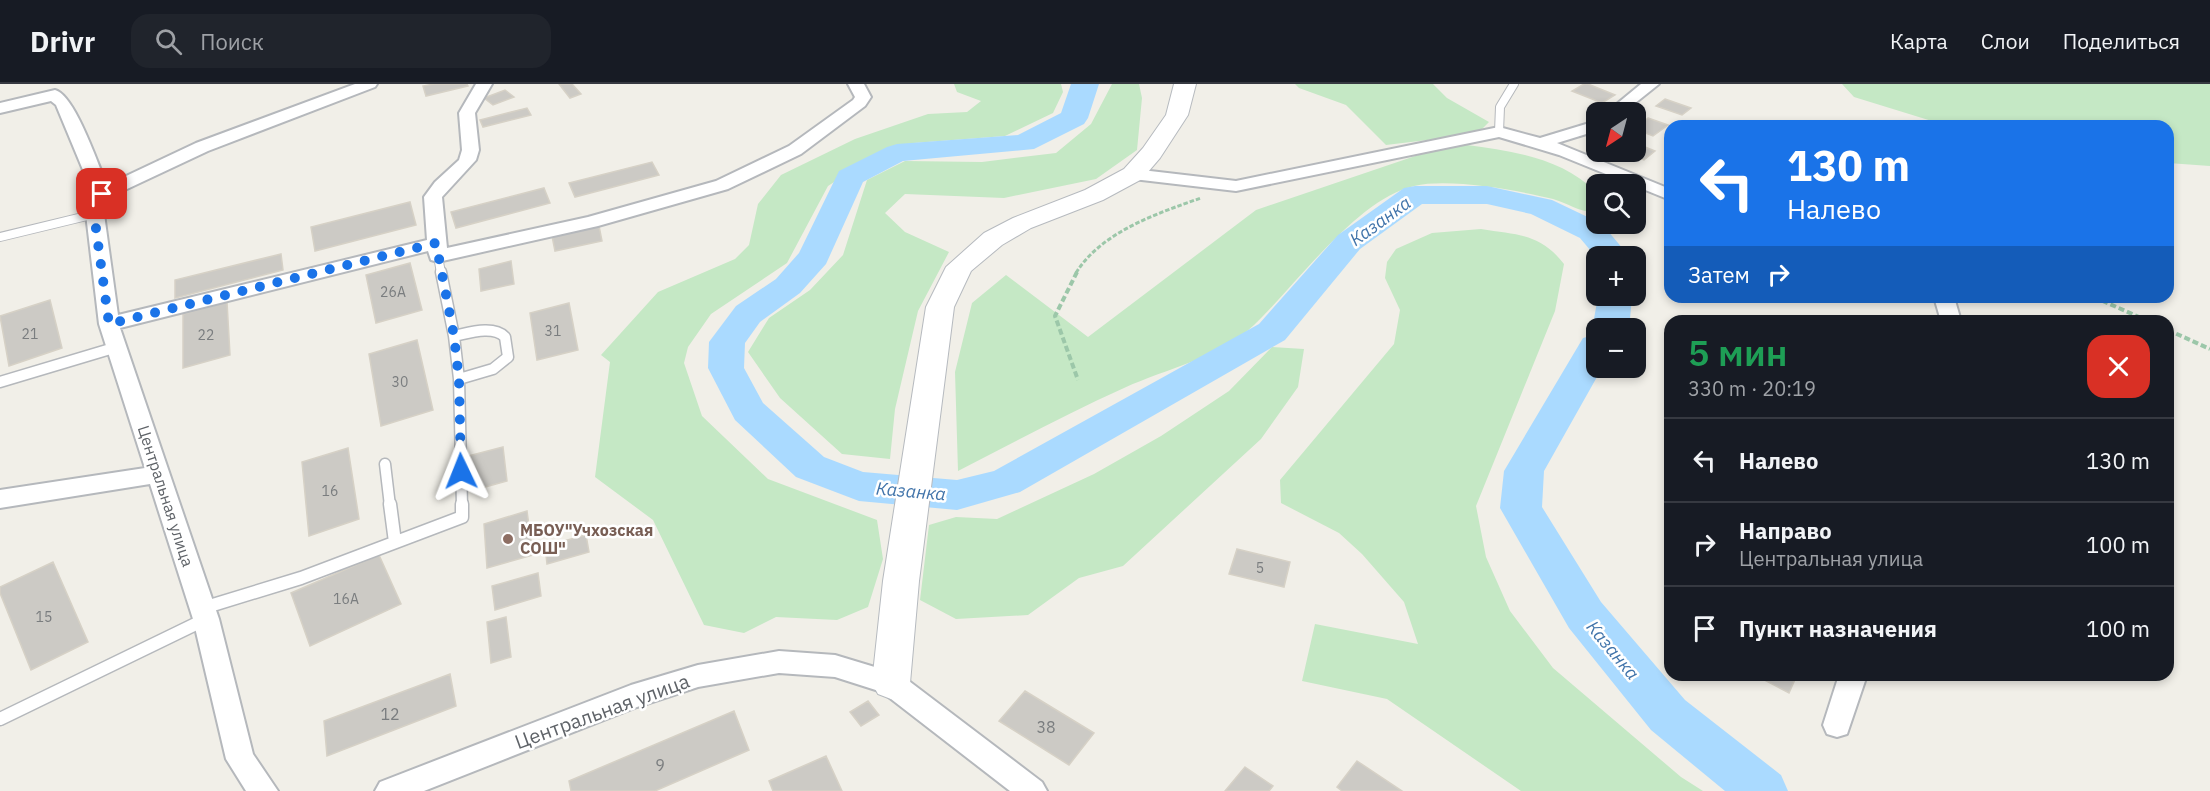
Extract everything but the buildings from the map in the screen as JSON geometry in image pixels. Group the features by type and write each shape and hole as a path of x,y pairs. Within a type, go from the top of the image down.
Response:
{"street":[{"path":"98,204 202,147 369,84"},
{"path":"437,250 433,197 438,189 466,163 470,154 467,111 484,84"},
{"path":"109,324 437,250 592,222 722,185 795,150 834,122 859,103 863,97 856,84"},
{"path":"1032,791 891,682 901,581 940,307 959,267 993,239 1022,223 1094,195 1133,174 1152,153 1177,115 1185,84"},
{"path":"1628,102 1651,84"},
{"name":"Центральная улица","path":"0,108 55,95 63,104 98,204 109,324 205,614 240,759 263,791"},
{"path":"1543,142 1586,129"},
{"path":"1133,174 1236,186 1499,132 1543,142 1664,192"},
{"path":"0,499 160,474"},
{"name":"Центральная улица","path":"390,791 631,697 698,676 778,662 835,666 891,682"},
{"path":"1837,724 1851,681"}],"lane":[{"path":"1499,132 1500,107 1514,84"},
{"path":"0,237 98,204"},
{"path":"0,719 205,614 462,517 459,380 454,336 437,250"},
{"path":"454,336 488,331 500,332 506,338 508,357 505,363 459,380"},
{"path":"0,382 117,347"},
{"path":"385,464 395,542"}],"path":[{"path":"1078,380 1055,316 1082,264 1110,242 1162,212 1236,186"},
{"path":"2108,303 2134,315"},
{"path":"2174,333 2210,349"}],"green space":[{"path":"954,84 1061,84 1063,92 1053,113 1005,136 914,143 892,147 828,186 787,263 711,314 688,347 684,363 702,416 768,479 877,520 883,559 868,607 837,620 776,617 744,633 704,625 653,520 595,477 610,362 601,355 658,292 735,259 749,245 758,204 781,175 855,139 928,114 967,112 981,101 957,92"},
{"path":"1112,84 1139,84 1142,98 1137,150 1096,179 1004,198 905,194 885,213 905,232 949,252 918,311 895,409 890,459 842,454 780,398 748,352 769,318 810,290 843,255 867,180 905,161 982,162 1056,153 1091,124"},
{"path":"1295,84 1433,84 1447,98 1489,122 1477,134 1386,145 1346,105 1299,88"},
{"path":"1842,84 2210,84 2210,166 2174,163 2174,120 1929,120 1854,97"},
{"path":"1467,145 1536,158 1568,171 1586,183 1586,211 1538,196 1464,184 1414,186 1392,194 1349,225 1254,325 1225,346 1103,398 958,471 955,372 972,303 1006,275 1088,337 1256,210 1427,152"},
{"path":"1481,229 1527,237 1537,241 1546,246 1564,264 1555,311 1476,506 1486,557 1510,611 1553,668 1681,777 1703,791 1521,791 1387,699 1302,681 1315,624 1418,644 1404,602 1362,554 1339,533 1281,503 1280,480 1394,344 1400,310 1385,278 1387,262 1396,249 1432,233"},
{"path":"1272,347 1304,349 1298,387 1261,439 1123,566 1079,578 1028,615 956,619 920,600 929,525 956,517 997,519 1094,474 1161,436 1229,391"}],"waterway":[{"name":"Казанка","path":"1085,84 1074,118 1024,143 897,153 850,177 814,257 788,286 748,314 727,342 726,368 748,411 810,467 859,486 957,495 1006,482 1272,332 1349,242 1415,195 1487,195 1541,207 1591,231 1604,246"},
{"name":"Казанка","path":"1612,318 1614,306"},
{"name":"Казанка","path":"1586,363 1524,471 1521,508 1585,615 1668,715 1763,791"}],"place":[{"name":"МБОУ\"Учхозская СОШ\"","path":"508,539"}],"route":[{"path":"102,194 94,214 109,324 436,243 454,336 459,380 461,471"}]}
